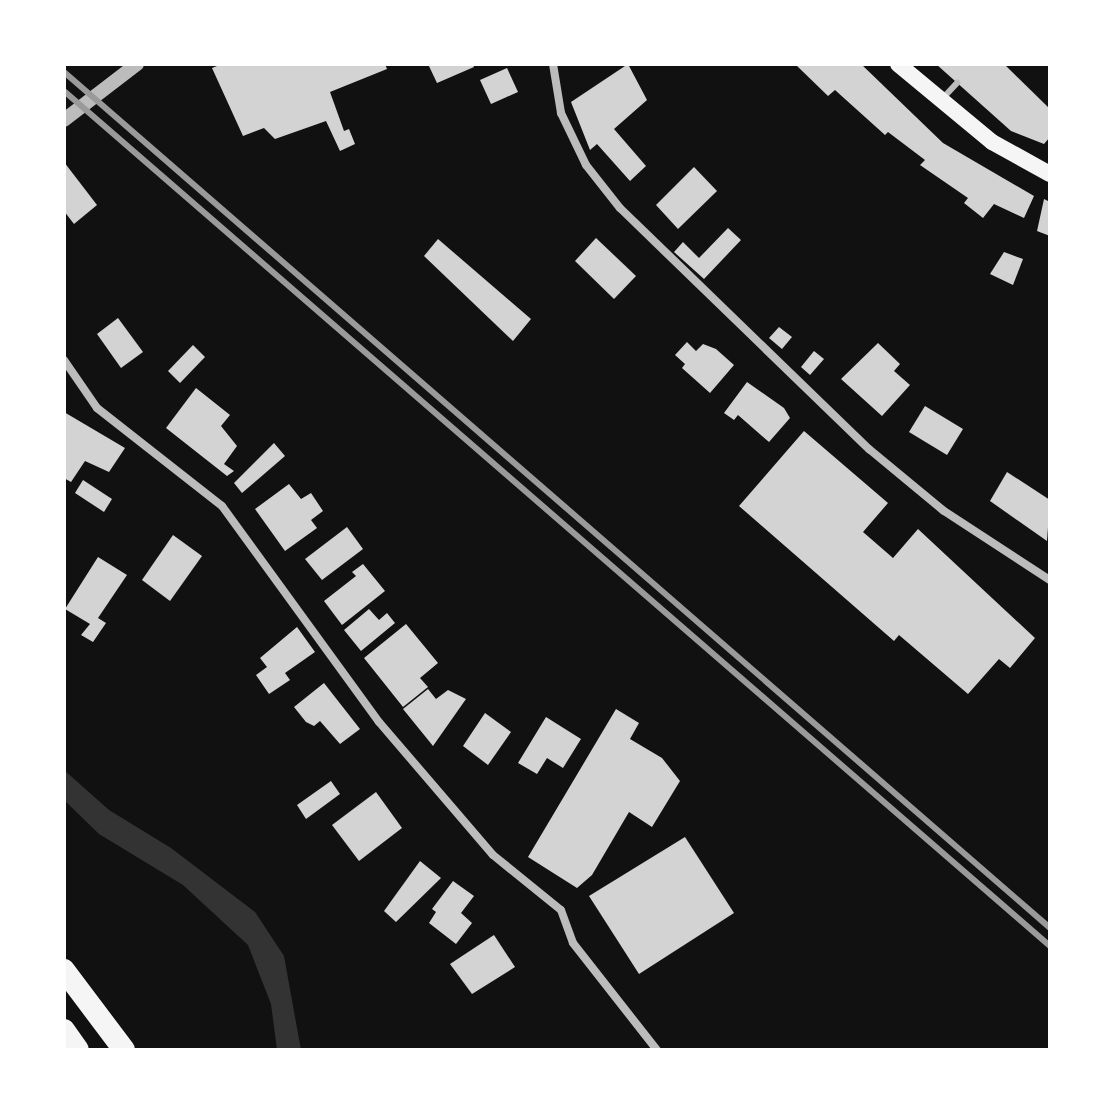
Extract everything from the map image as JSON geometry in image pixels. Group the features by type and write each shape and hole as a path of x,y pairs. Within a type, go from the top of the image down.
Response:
{"highway":[{"path":"64,970 124,1050"},
{"path":"64,1030 78,1050"}],"main road":[{"path":"898,64 939,103 992,142 1050,174"}],"street":[{"path":"64,120 137,64"},
{"path":"553,64 561,113 586,165 620,208 869,449 944,511 1050,580"},
{"path":"64,360 97,408 222,506 379,722 493,855 561,910 573,943 657,1050"}],"lane":[{"path":"939,103 957,83"}],"shaded area":[{"path":"64,770 109,810 171,848 255,912 284,956 301,1050 277,1050 271,1004 248,945 183,885 99,834 64,800"}],"building":[{"path":"222,64 385,64 387,69 330,92 344,131 349,129 355,144 340,151 326,121 275,139 264,128 243,136 212,68"},
{"path":"428,64 473,64 474,67 437,83"},
{"path":"628,64 647,100 614,129 646,166 630,181 597,144 590,150 571,102"},
{"path":"795,64 861,64 943,143 1034,196 1024,218 994,204 983,218 964,203 968,198 920,165 925,160 888,132 885,135 835,90 828,96"},
{"path":"936,64 1004,64 1050,109 1050,137 1044,144 1011,131"},
{"path":"507,68 518,92 491,104 480,80"},
{"path":"64,162 97,205 74,224 64,211"},
{"path":"694,167 717,191 678,229 656,205"},
{"path":"1044,199 1050,202 1050,236 1037,231"},
{"path":"728,228 741,240 704,279 674,252 683,242 699,258"},
{"path":"596,238 636,276 614,299 575,261"},
{"path":"438,239 531,319 513,341 424,256"},
{"path":"1004,252 1023,259 1013,285 990,274"},
{"path":"118,318 143,352 121,368 97,334"},
{"path":"779,327 792,337 782,349 769,338"},
{"path":"687,342 696,351 703,344 716,349 734,365 710,393 682,368 685,364 675,355"},
{"path":"878,343 900,364 894,371 910,385 882,416 841,379"},
{"path":"193,345 205,357 180,383 168,371"},
{"path":"814,351 824,359 810,375 801,367"},
{"path":"747,382 784,408 790,418 769,442 738,415 734,420 724,413"},
{"path":"196,388 230,415 221,426 237,446 224,464 234,471 227,476 166,428"},
{"path":"925,406 963,429 947,455 909,432"},
{"path":"64,412 125,448 109,472 85,461 71,482 64,478"},
{"path":"804,431 888,503 863,532 893,558 918,529 1035,638 1010,668 999,659 968,694 899,635 894,641 739,506"},
{"path":"274,443 285,456 242,493 234,483"},
{"path":"1007,472 1050,500 1047,541 990,501"},
{"path":"83,480 112,499 104,512 75,493"},
{"path":"289,484 301,499 311,493 323,511 311,520 317,528 285,551 255,509"},
{"path":"347,527 363,549 322,580 305,559"},
{"path":"173,535 202,556 170,601 142,580"},
{"path":"98,557 127,575 98,618 106,623 93,642 81,635 90,624 65,609"},
{"path":"363,564 385,591 342,625 324,601 356,576 352,572"},
{"path":"369,609 379,620 387,613 395,623 361,651 344,630"},
{"path":"406,624 438,663 420,678 428,687 403,707 364,658"},
{"path":"297,627 315,652 285,673 290,680 269,694 256,675 267,667 260,658"},
{"path":"324,683 360,729 340,744 320,721 314,726 306,722 294,707"},
{"path":"428,689 436,699 448,690 466,699 433,746 403,709"},
{"path":"616,709 639,723 630,739 662,758 680,781 652,827 629,812 592,875 577,888 528,857"},
{"path":"485,713 511,732 488,765 463,746"},
{"path":"546,717 581,739 563,768 547,758 537,774 518,763"},
{"path":"331,781 340,794 306,819 297,805"},
{"path":"376,792 402,828 359,861 332,825"},
{"path":"685,837 734,913 639,974 589,896"},
{"path":"420,861 441,878 396,922 384,911"},
{"path":"453,881 474,896 461,913 472,923 456,944 429,923 436,912 432,909"},
{"path":"494,935 515,967 472,994 450,964"}],"railway":[{"path":"64,72 1050,928"},
{"path":"64,91 1050,946"}]}
